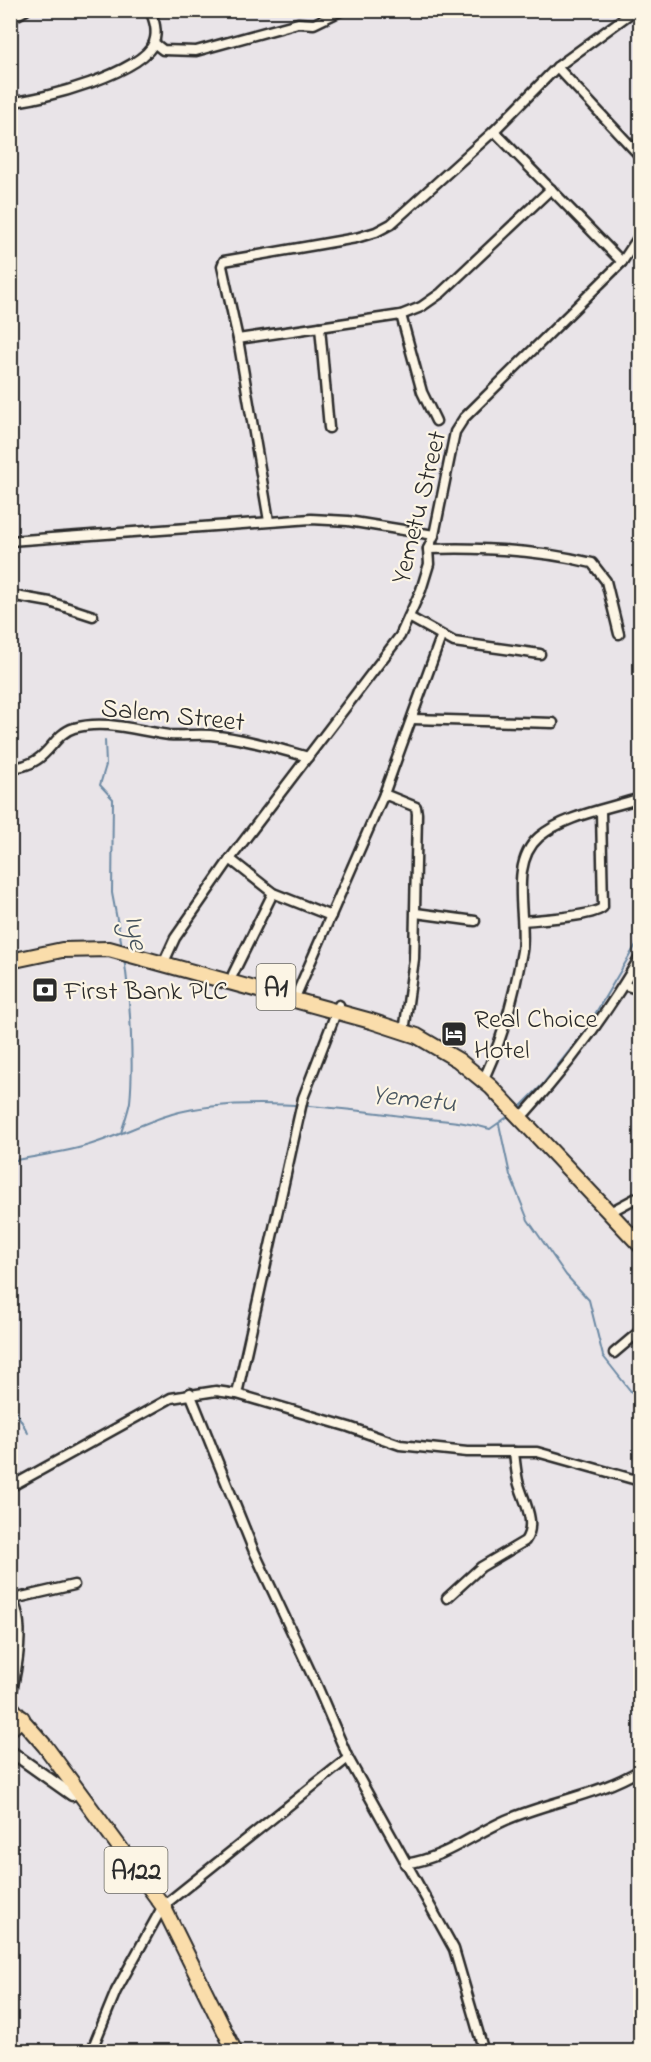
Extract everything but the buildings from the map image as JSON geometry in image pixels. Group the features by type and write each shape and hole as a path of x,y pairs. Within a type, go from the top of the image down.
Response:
{"highway":[{"name":"A1","path":"10,954 54,944 94,940 233,974 297,993 403,1031 431,1044 471,1070 519,1110"},
{"name":"A1","path":"10,961 62,950 94,948 165,958 405,1025 433,1037 462,1054 486,1074 614,1210 640,1232"},
{"name":"A1","path":"614,1210 640,1245"},
{"name":"A122","path":"10,1706 15,1722 160,1910 226,2052"},
{"name":"A122","path":"15,1722 160,1910 235,2052"}],"street":[{"path":"10,19 26,10"},
{"path":"10,102 46,97 97,81 140,57 154,43 156,24 150,10"},
{"path":"154,43 163,50 196,51 298,23 314,24 344,10"},
{"path":"270,521 238,339 222,266 224,261 376,232 391,224 494,131 557,68 635,10"},
{"path":"557,68 640,156"},
{"path":"494,131 622,262"},
{"path":"238,339 402,315 421,307 441,293 551,189"},
{"name":"Yemetu Street","path":"165,958 230,859 375,672 400,636 429,564 428,549 434,535 455,432 464,418 622,262 640,235"},
{"path":"402,315 422,392 436,421"},
{"path":"320,327 329,428"},
{"path":"10,541 270,521 331,519 434,535"},
{"path":"428,549 474,548 536,552 592,563 606,581 620,634"},
{"path":"10,595 50,602 93,616"},
{"path":"409,617 441,637 476,647 540,654"},
{"path":"297,993 384,794 441,637"},
{"path":"412,718 456,722 553,723"},
{"name":"Salem Street","path":"10,768 29,764 42,757 70,729 104,724 171,735 208,735 231,738 308,757"},
{"path":"384,794 416,807 414,959 405,1025"},
{"path":"486,1074 498,1044 522,953 523,921 520,885 531,846 552,828 640,798"},
{"path":"523,921 588,914 600,911 603,907 601,811"},
{"path":"230,859 273,892 331,916"},
{"path":"233,974 273,892"},
{"path":"416,913 475,921"},
{"path":"519,1110 565,1070 624,985 640,957"},
{"path":"624,985 640,990"},
{"path":"237,1394 300,1109 338,1008"},
{"path":"614,1210 640,1196"},
{"path":"614,1353 640,1331"},
{"path":"10,1487 92,1444 152,1407 190,1393 216,1391 237,1394 349,1427 400,1445 467,1452 554,1455 640,1480"},
{"path":"190,1393 236,1510 348,1758 454,1949 484,2052"},
{"path":"447,1598 481,1568 525,1541 529,1535 531,1519 519,1482 514,1452"},
{"path":"10,1700 20,1641 19,1618 12,1598 74,1586"},
{"path":"10,1751 72,1795"},
{"path":"91,2052 117,1991 160,1910 348,1758"},
{"path":"405,1864 436,1857 505,1820 612,1784 640,1770"}],"waterway":[{"name":"Iye","path":"105,740 106,765 100,785 113,799 112,893 122,946"},
{"path":"519,1108 542,1085 585,1031 640,938"},
{"name":"Iye","path":"121,1133 130,1102 132,1068 130,1010 124,958"},
{"name":"Yemetu","path":"10,1161 94,1144 172,1114 231,1105 295,1105 471,1124 490,1129 510,1115"},
{"name":"Yemetu","path":"499,1124 510,1175 528,1220 566,1275 589,1300 603,1356 640,1403"},
{"path":"10,1401 28,1433"}],"place":[{"name":"First Bank PLC","path":"45,990"},
{"name":"Real Choice Hotel","path":"454,1034"}]}
